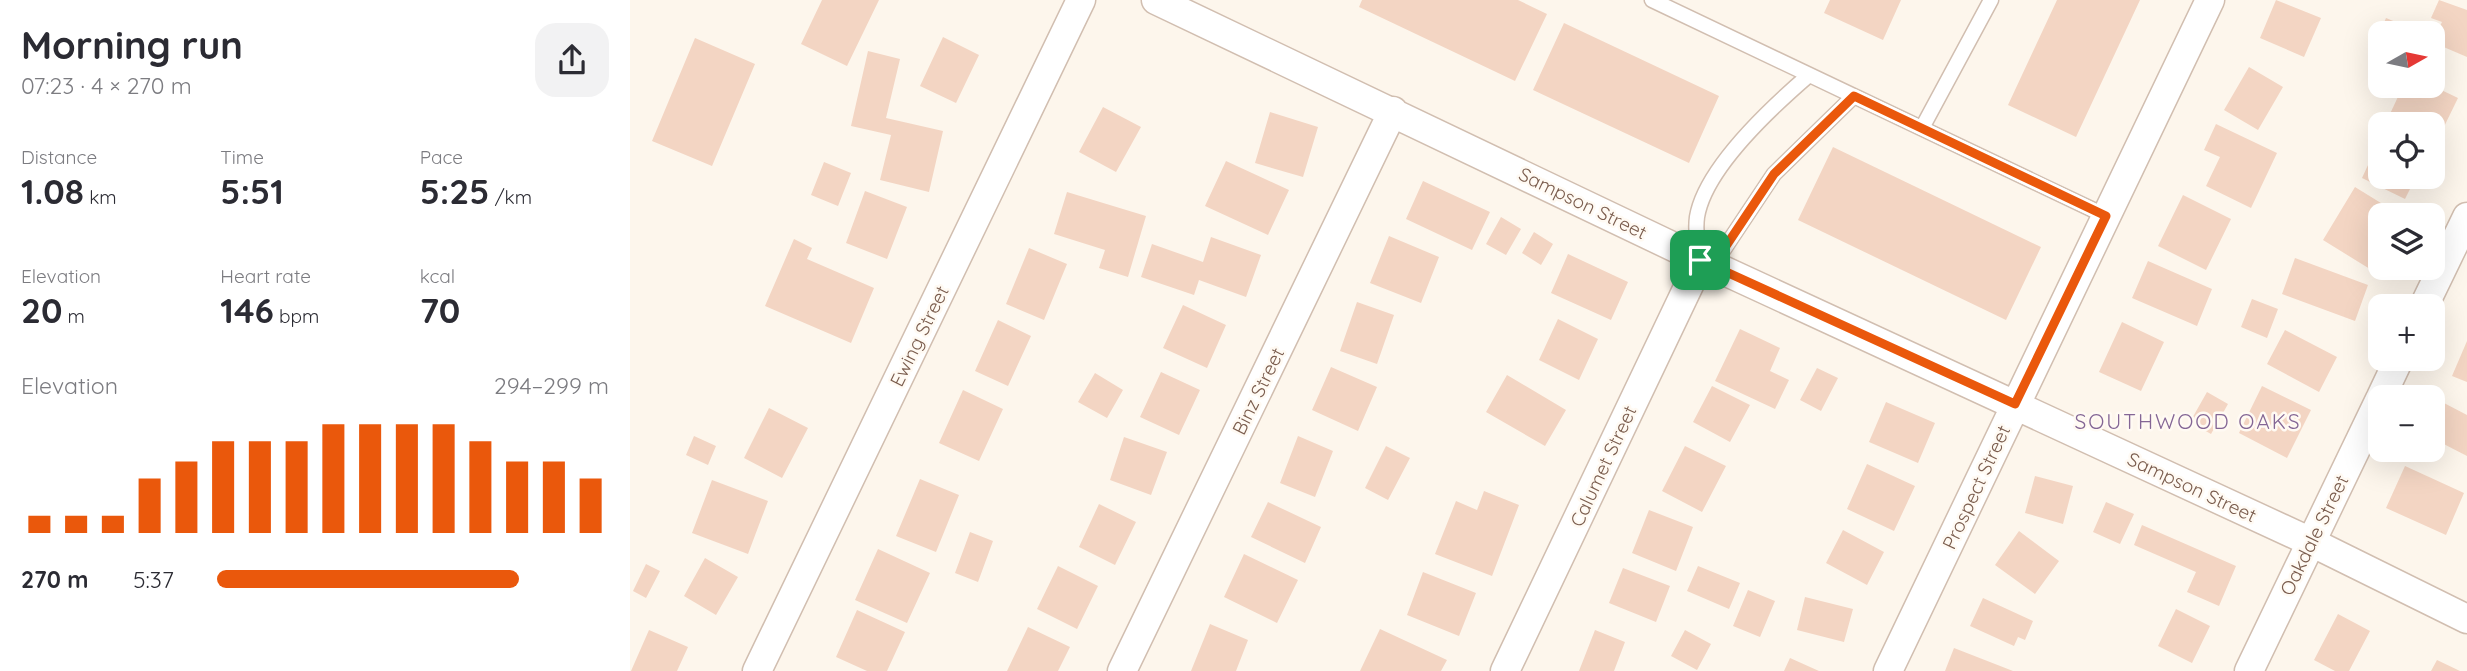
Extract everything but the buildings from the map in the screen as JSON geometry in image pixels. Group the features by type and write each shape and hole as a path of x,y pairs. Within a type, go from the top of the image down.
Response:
{"street":[{"name":"Ewing Street","path":"757,671 1081,0"},
{"name":"Sampson Street","path":"1156,0 1700,260 2311,542 2467,619"},
{"name":"Prospect Street","path":"1888,671 2210,0"},
{"name":"Binz Street","path":"1122,671 1393,111"},
{"path":"2430,294 2467,217"},
{"name":"Calumet Street","path":"1505,671 1700,260"},
{"name":"Oakdale Street","path":"2249,671 2368,423"}],"lane":[{"path":"1652,0 2106,216"},
{"path":"1922,128 1970,44 1991,0"},
{"path":"1809,75 1771,108 1725,162 1708,190 1698,214 1696,232 1700,260 1724,249 1774,174 1854,96"}],"district":[{"name":"SOUTHWOOD OAKS","path":"2188,422"}],"route":[{"path":"1854,96 2106,216 2015,404 1700,260 1724,249 1774,174 1854,96"}]}
